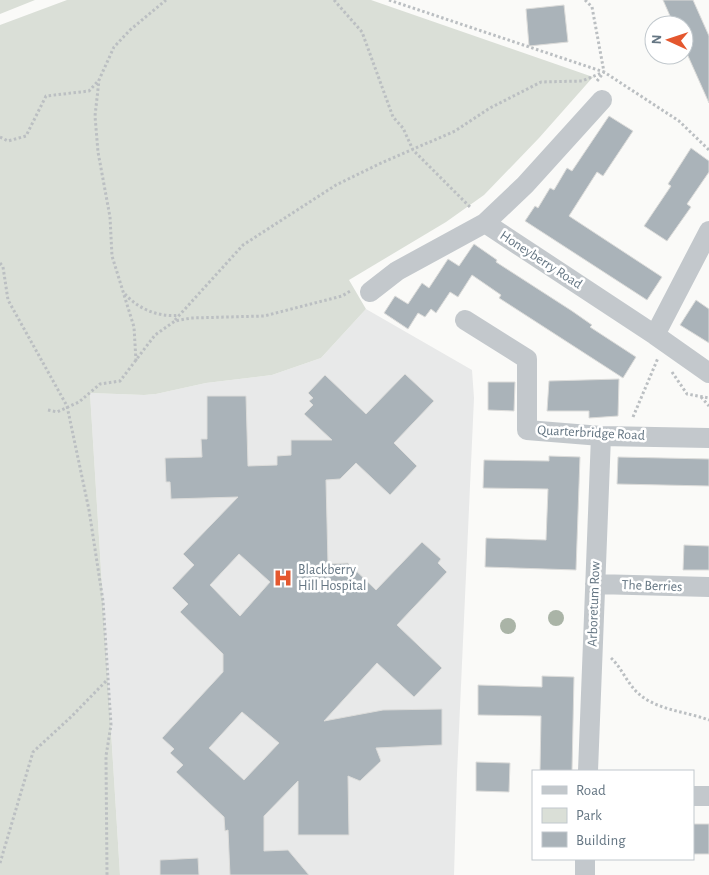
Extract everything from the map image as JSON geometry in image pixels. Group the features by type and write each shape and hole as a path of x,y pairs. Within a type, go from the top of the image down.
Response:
{"street":[{"path":"485,224 525,185 597,93"},
{"name":"Honeyberry Road","path":"364,289 485,224 655,335 709,373"},
{"path":"655,335 709,231"},
{"name":"Quarterbridge Road","path":"465,320 527,359 527,430 601,436 709,438"},
{"name":"Arboretum Row","path":"588,770 601,436"},
{"name":"The Berries","path":"595,584 709,587"},
{"path":"694,796 709,796"},
{"path":"585,860 585,875"}],"path":[{"path":"0,137 8,141 26,136 46,96 89,91 99,80 114,47 130,30 166,0"},
{"path":"334,0 362,32 393,117 404,128 413,150 471,207 485,224"},
{"path":"389,0 604,72 679,121 709,150"},
{"path":"585,0 592,7 604,72 597,93"},
{"path":"48,410 57,412 79,402 100,384 120,381 155,335 175,321 243,245 336,185 455,131 490,108 541,82 582,81 604,72"},
{"path":"99,80 95,116 98,152 110,217 112,256 134,327 136,362"},
{"path":"463,213 476,203"},
{"path":"0,263 3,267 8,300 67,406 89,510 103,601 111,725 106,756 107,875"},
{"path":"175,321 191,318 264,316 364,289"},
{"path":"123,291 130,299 146,310 169,317 180,315"},
{"path":"625,436 660,355 665,363"},
{"path":"671,371 688,394 709,398"},
{"path":"701,397 709,406"},
{"path":"593,653 612,658 635,690 652,704 709,720"},
{"path":"0,863 33,752 108,680"}],"shaded area":[{"name":"Blackberry Hill Hospital","path":"366,309 472,370 474,398 454,875 120,875 90,393 156,394 206,383 272,375 321,358"}],"green space":[{"path":"0,0 35,0 0,14"},
{"path":"67,0 371,0 593,77 539,138 484,195 446,222 349,280 366,309 321,358 272,375 206,383 156,394 90,393 120,875 0,875 0,25"}],"building":[{"path":"663,0 693,0 709,36 709,103 692,65 694,65 694,15 670,15"},
{"path":"564,5 568,42 529,46 526,9"},
{"path":"609,116 633,131 603,176 597,172 569,216 662,277 647,300 525,221 535,206 538,208 550,188 554,190 567,168 572,171"},
{"path":"691,148 709,161 709,172 687,204 691,207 667,241 644,226 671,186 668,184"},
{"path":"474,244 497,260 496,262 572,311 592,325 590,327 636,357 623,378 499,298 501,295 472,275 458,297 450,292 436,313 431,309 425,317 418,313 408,329 384,313 395,296 408,304 422,283 429,288 448,259 459,266"},
{"path":"696,300 709,309 709,343 680,325"},
{"path":"405,374 434,401 394,443 417,466 390,495 356,463 340,479 326,480 328,564 348,563 376,590 422,542 441,559 438,563 447,572 397,625 442,668 414,697 377,663 324,721 383,710 442,709 442,745 376,748 381,761 360,781 348,776 349,835 298,835 298,781 264,816 264,851 288,850 309,875 230,875 228,830 225,831 224,817 176,772 183,765 170,753 174,749 162,738 223,672 223,654 180,612 188,604 172,588 194,565 183,554 238,497 171,499 170,482 166,482 165,458 202,457 201,439 207,439 207,396 246,396 248,466 277,465 277,456 291,455 291,440 332,440 304,414 313,405 309,401 313,398 308,393 325,375 366,414","holes":["239,554 270,582 240,616 210,585","242,712 279,743 244,780 209,748"]},
{"path":"619,379 618,416 589,418 589,411 547,411 549,381"},
{"path":"488,382 515,382 514,411 488,410"},
{"path":"549,456 580,457 576,570 485,567 486,538 546,540 548,489 483,488 484,460 549,461"},
{"path":"618,457 709,459 709,486 617,484"},
{"path":"684,545 709,546 709,570 683,570"},
{"path":"542,676 574,677 572,770 540,770 541,716 478,715 478,685 542,687"},
{"path":"476,762 510,763 509,792 476,791"},
{"path":"694,824 709,824 709,854 694,854"},
{"path":"198,858 199,875 160,875 160,860"}],"place":[{"name":"Blackberry Hill Hospital","path":"283,578"}]}
